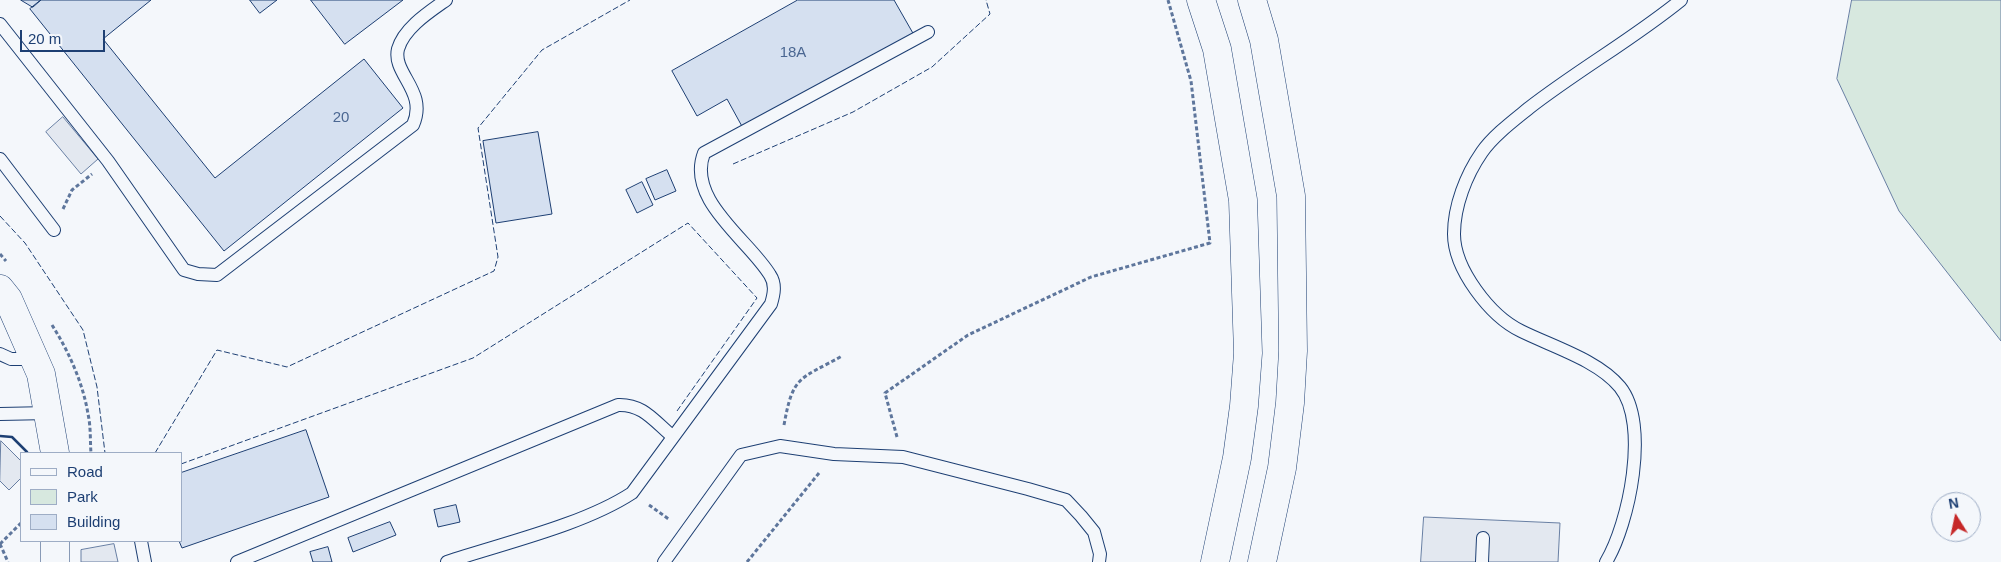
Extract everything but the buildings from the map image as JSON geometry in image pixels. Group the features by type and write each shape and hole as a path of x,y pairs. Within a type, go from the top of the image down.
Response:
{"main road":[{"path":"1201,0 1218,49 1243,200 1248,344 1244,406 1237,458 1215,562"},
{"path":"1252,0 1264,40 1291,196 1294,351 1282,468 1262,562"},
{"path":"0,289 8,299 41,374 55,452"},
{"path":"55,562 56,542"}],"lane":[{"path":"0,24 108,161 184,270 198,274 217,275 413,125 417,115 418,104 398,59 398,49 421,18 446,0"},
{"path":"1606,562 1614,549 1628,500 1636,453 1635,431 1627,400 1621,388 1610,376 1544,340 1520,330 1483,300 1461,263 1454,235 1458,201 1483,151 1516,119 1545,96 1682,0"},
{"path":"447,562 579,519 632,493 672,436 771,304 775,292 771,276 719,216 701,177 700,164 704,153 928,32"},
{"path":"0,160 54,230"},
{"path":"0,354 11,359 35,359"},
{"path":"237,562 618,405 630,405 641,408 672,436"},
{"path":"0,414 49,413"},
{"path":"664,562 741,455 780,446 834,454 903,457 1066,500 1094,532 1100,554 1099,562"},
{"path":"1482,562 1484,538"},
{"path":"140,542 145,562"}],"path":[{"path":"903,457 885,393 968,335 1091,276 1210,242 1191,81 1168,0"},
{"path":"72,190 108,161"},
{"path":"780,446 789,396 796,382 842,356"},
{"path":"747,562 834,454"},
{"path":"632,493 685,531"},
{"path":"8,562 0,544 20,524"}],"green space":[{"path":"1852,0 2001,0 2001,341 1899,211 1837,79"}],"shaded area":[{"path":"63,117 98,159 81,174 46,132"},
{"path":"1,441 20,460 20,479 9,490 0,481"},
{"path":"1424,517 1560,523 1558,562 1421,562"},
{"path":"114,544 118,562 81,562 81,550"}],"fence":[{"path":"156,452 217,350 287,367 494,271 498,257 478,128 542,50 630,0"},
{"path":"733,164 853,112 932,67 990,14 986,0"},
{"path":"0,216 25,243 83,330 97,387 105,452"},
{"path":"182,464 473,358 688,223 757,298 677,411"}],"wall":[{"path":"0,436 12,437 27,452"}]}
